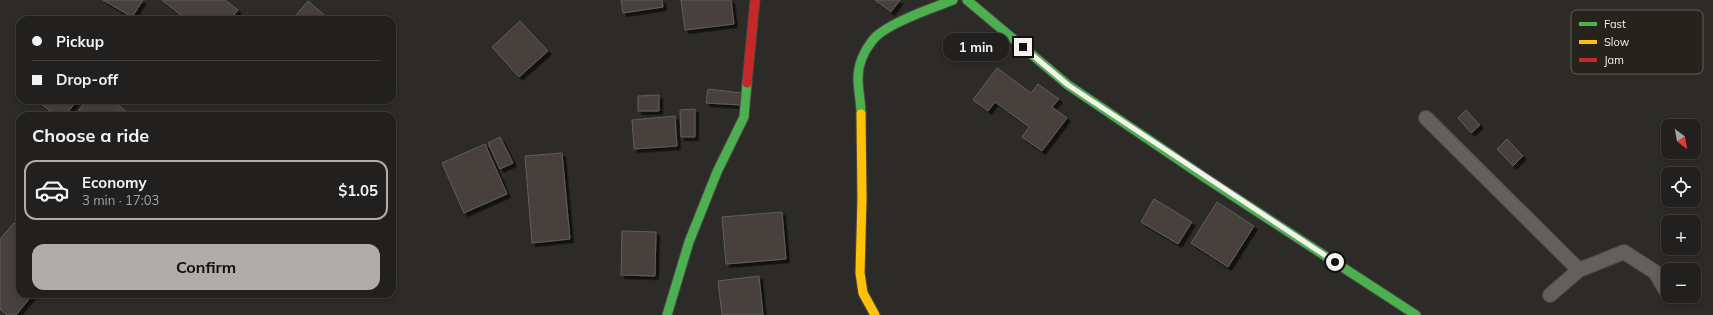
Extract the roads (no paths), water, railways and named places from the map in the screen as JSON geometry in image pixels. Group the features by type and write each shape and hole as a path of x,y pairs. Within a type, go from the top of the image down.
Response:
{"street":[{"path":"667,315 689,242 717,172 744,117 755,0"},
{"path":"875,315 863,294 860,274 862,199 861,108 858,77 862,58 872,40 887,29 920,13 953,0"},
{"path":"967,0 1068,85 1414,314"}],"lane":[{"path":"1426,118 1579,270"},
{"path":"1550,295 1579,270 1624,252 1655,272 1661,282"}]}
